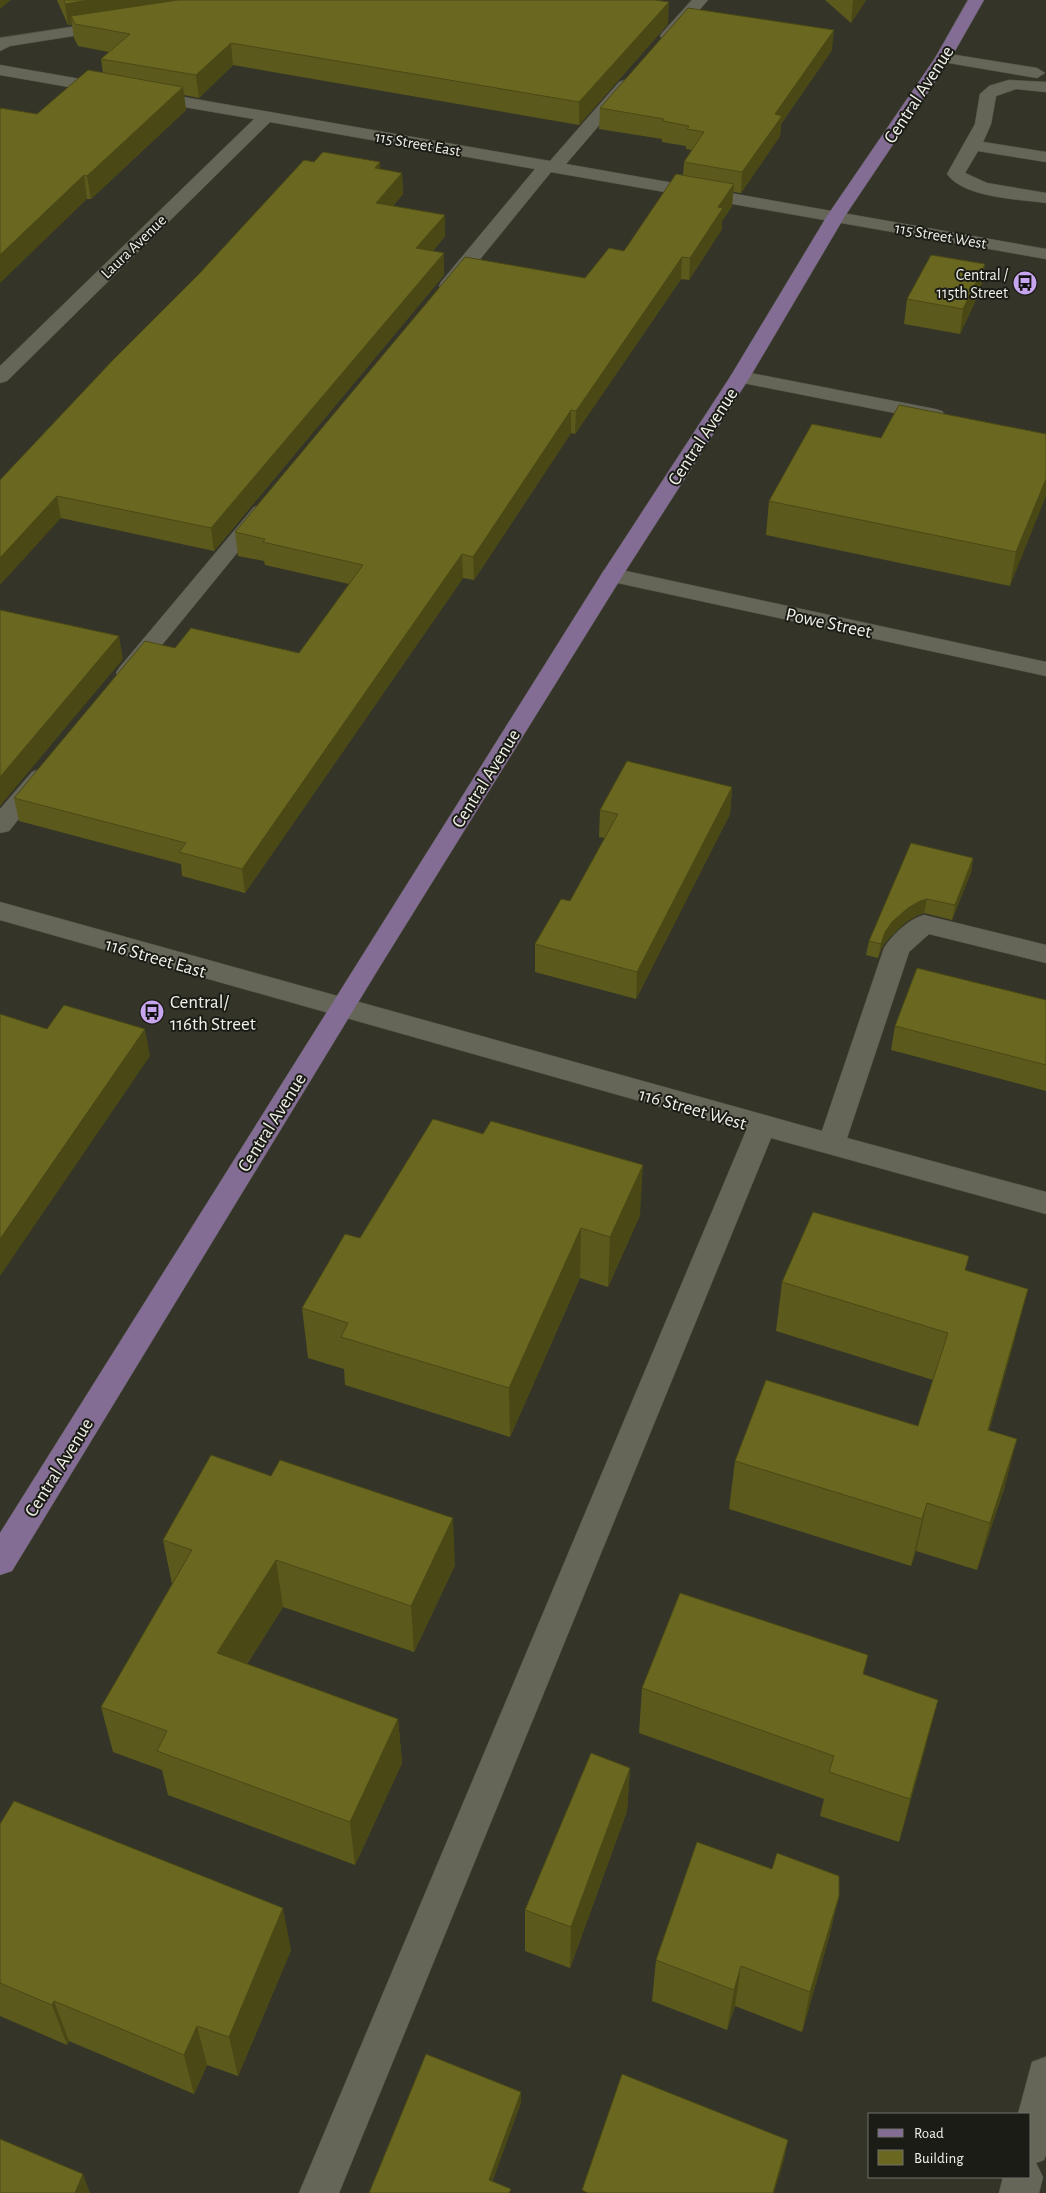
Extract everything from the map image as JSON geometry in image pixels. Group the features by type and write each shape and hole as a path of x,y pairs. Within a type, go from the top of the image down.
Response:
{"main road":[{"name":"Central Avenue","path":"0,1560 612,575 740,377 836,216 943,58 976,0"}],"street":[{"path":"656,51 700,0"},
{"path":"0,46 5,42 129,23"},
{"path":"943,58 1046,74"},
{"name":"115 Street East","path":"0,70 836,216"},
{"path":"437,300 551,167 636,72"},
{"path":"9,85 23,74"},
{"path":"1046,87 1017,84 993,90 988,94 983,124 956,174 959,178 975,186 1046,198"},
{"name":"Laura Avenue","path":"0,377 267,116"},
{"path":"973,145 1046,157"},
{"name":"115 Street West","path":"836,216 1046,254"},
{"path":"740,377 958,419"},
{"path":"114,688 272,498"},
{"name":"Powe Street","path":"612,575 1046,668"},
{"path":"0,825 51,764"},
{"name":"116 Street East","path":"0,912 340,1010"},
{"path":"831,1145 897,948 924,924 1046,954"},
{"name":"116 Street West","path":"340,1010 762,1127 1046,1203"},
{"path":"319,2193 762,1127"},
{"path":"1031,2142 1046,2076"},
{"path":"1019,2193 1023,2178"}],"building":[{"path":"64,0 89,0 65,4"},
{"path":"178,0 655,0 669,2 579,102 231,43 196,75 101,59 130,34 75,24 71,16"},
{"path":"688,8 834,30 775,114 782,116 742,172 684,162 704,132 687,129 689,126 663,121 664,119 600,108"},
{"path":"88,70 183,87 87,176 84,175 0,255 0,108 37,114"},
{"path":"323,152 380,162 375,168 402,173 376,203 445,215 416,248 444,253 211,528 57,496 0,558 0,480 112,361 199,274 304,160 314,162"},
{"path":"676,174 734,184 718,207 723,208 690,258 682,257 576,411 571,410 473,557 462,554 242,869 179,852 186,843 14,798 145,641 175,648 191,628 299,653 363,565 263,542 265,539 235,532 465,257 585,278 609,248 624,251"},
{"path":"931,255 985,264 963,309 907,299"},
{"path":"899,405 1046,434 1046,479 1016,552 769,501 812,424 881,438"},
{"path":"0,610 119,636 0,777"},
{"path":"627,761 732,787 637,972 535,944 561,899 570,901 618,814 600,810"},
{"path":"911,843 973,858 955,905 927,899 920,901 908,908 892,922 885,932 881,944 869,941"},
{"path":"917,968 1046,1000 1046,1065 895,1026"},
{"path":"64,1005 145,1029 0,1239 0,1014 47,1029"},
{"path":"433,1119 483,1134 491,1121 643,1165 610,1237 581,1228 509,1388 341,1337 348,1323 302,1308 345,1234 360,1238"},
{"path":"813,1212 969,1256 965,1270 1028,1289 988,1430 1017,1439 990,1523 927,1503 922,1519 735,1461 766,1380 918,1426 948,1333 782,1282"},
{"path":"211,1455 271,1476 280,1460 453,1518 411,1606 276,1560 217,1653 398,1719 350,1822 157,1751 167,1731 101,1707 192,1550 163,1540"},
{"path":"680,1593 868,1655 863,1674 938,1700 910,1799 829,1772 834,1756 642,1688"},
{"path":"591,1753 630,1768 571,1927 525,1910"},
{"path":"14,1801 283,1908 229,2037 197,2026 184,2055 54,2001 52,2005 0,1983 0,1824"},
{"path":"697,1842 772,1869 777,1853 839,1876 839,1896 810,1992 741,1966 734,1990 656,1960"},
{"path":"426,2054 521,2092 489,2180 511,2189 509,2193 369,2193"},
{"path":"622,2074 788,2140 773,2193 588,2193 582,2190"},
{"path":"0,2139 83,2174 75,2193 0,2193"}],"place":[{"name":"Central / 115th Street","path":"1025,283"},
{"name":"Central/ 116th Street","path":"152,1012"}]}
